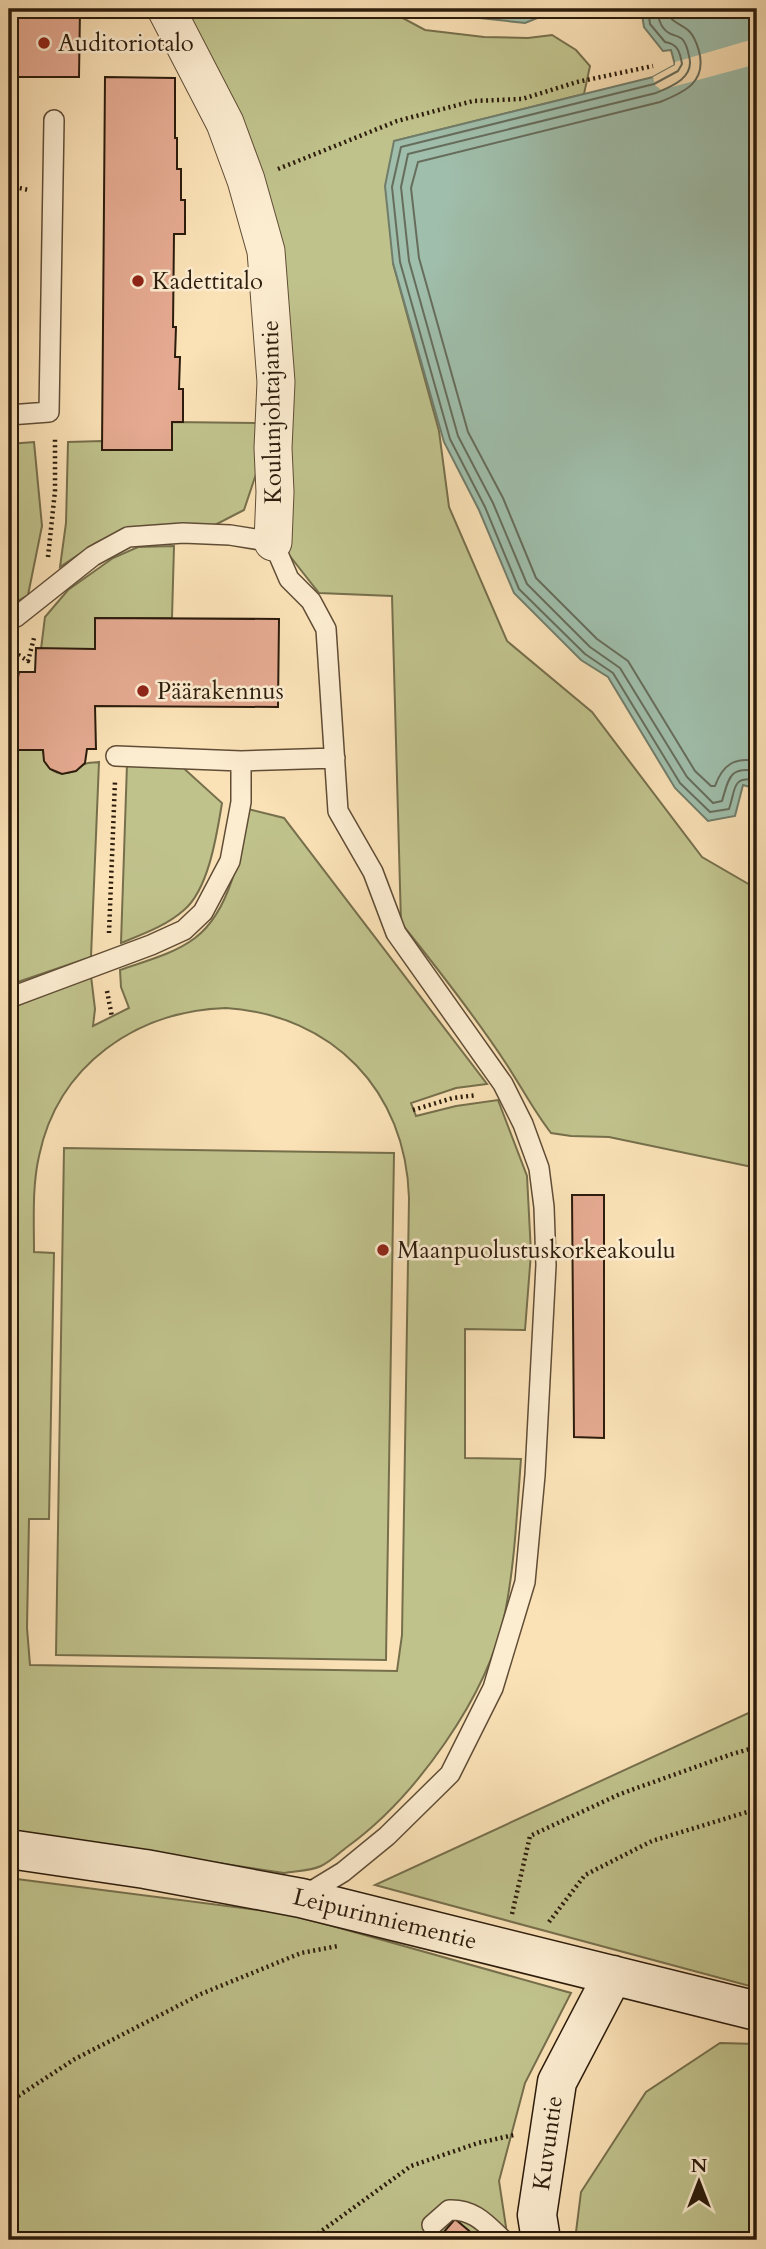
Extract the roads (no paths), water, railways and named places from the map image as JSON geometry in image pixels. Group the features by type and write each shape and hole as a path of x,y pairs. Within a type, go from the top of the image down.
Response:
{"street":[{"name":"Koulunjohtajantie","path":"166,9 225,123 246,180 267,251 276,383 273,542"},
{"name":"Leipurinniementie","path":"9,1849 145,1869 301,1898 757,2011"},
{"name":"Kuvuntie","path":"541,2240 537,2215 557,2082 613,1975"}],"lane":[{"path":"9,415 49,412 54,120"},
{"path":"9,620 93,555 128,537 183,533 230,535 273,542 289,579 312,601 326,629 338,811 373,872 396,933 507,1090 539,1168 547,1265 535,1475 525,1582 493,1688 450,1774 387,1836 343,1872 301,1898"},
{"path":"116,756 241,761 335,758"},
{"path":"9,998 151,945 184,930 203,912 230,861 241,802 241,761"},
{"path":"432,2225 449,2210 463,2209 481,2220 503,2240"}],"water":[{"path":"445,9 560,9 525,23 452,15"},
{"path":"641,9 757,9 757,789 743,785 735,816 708,821 675,788 608,677 581,660 514,593 479,510 444,442 393,263 385,186 394,141 653,77 675,65 671,50 663,51 644,27"}],"place":[{"name":"Auditoriotalo","path":"44,43"},
{"name":"Kadettitalo","path":"138,281"},
{"name":"Päärakennus","path":"143,691"},
{"name":"Maanpuolustuskorkeakoulu","path":"383,1250"}]}
